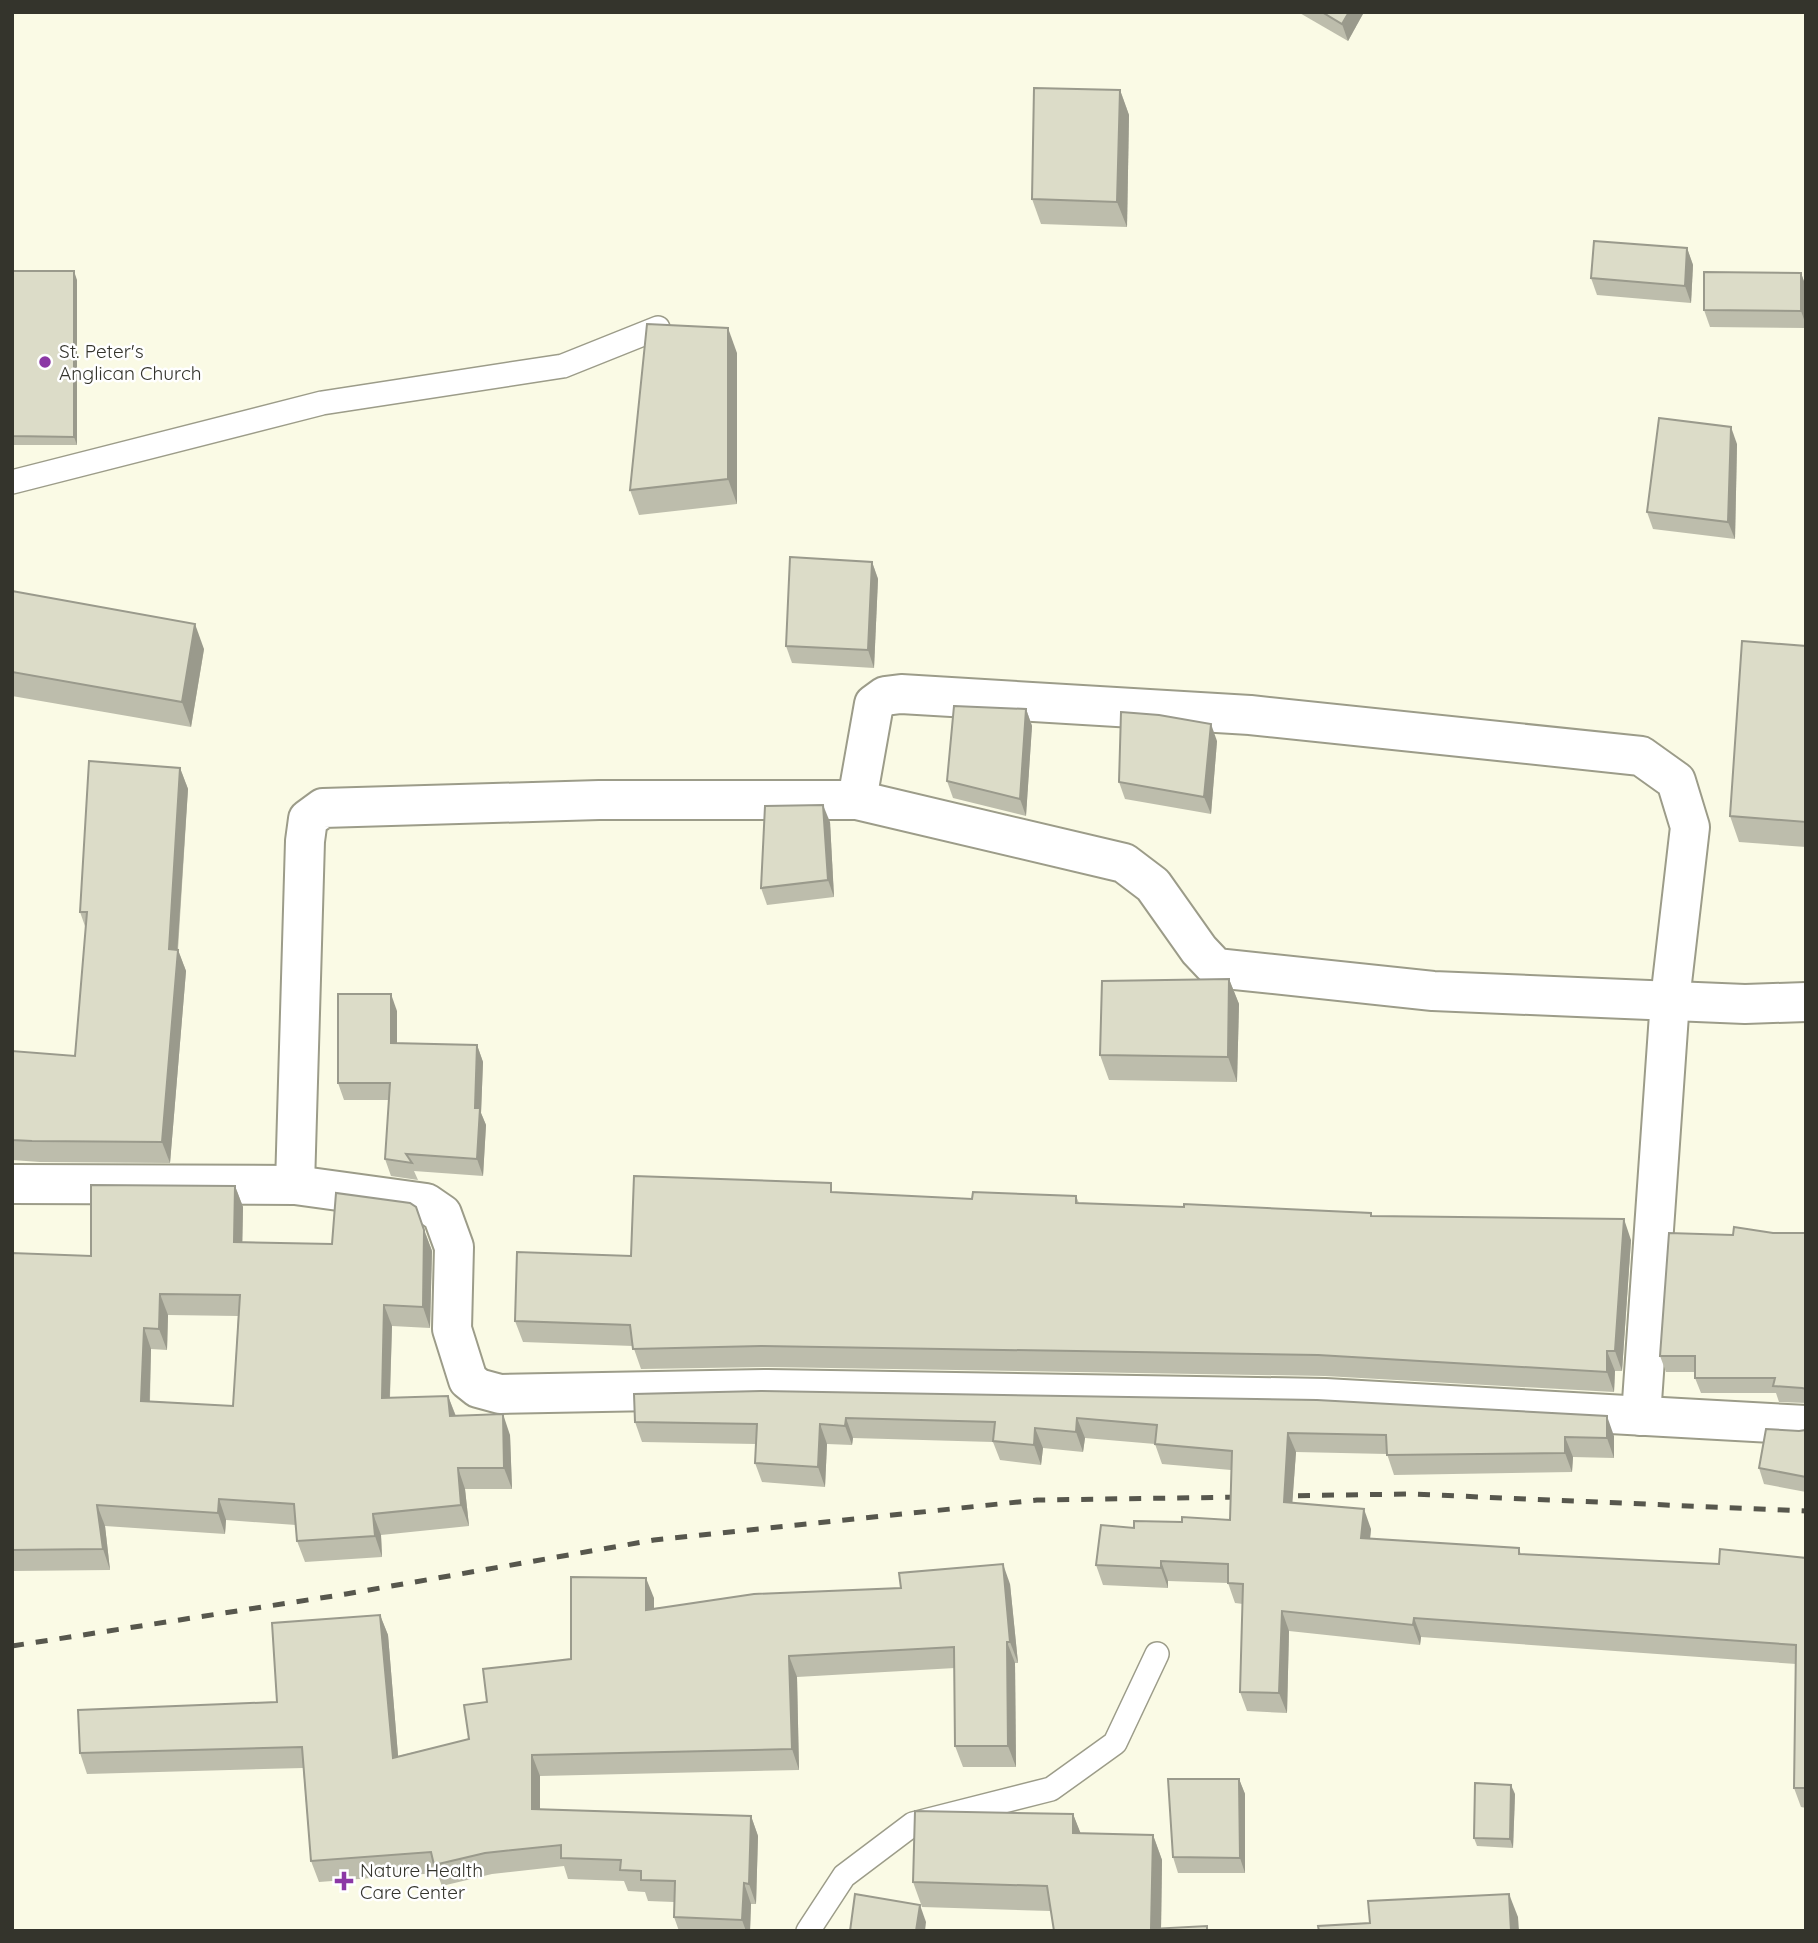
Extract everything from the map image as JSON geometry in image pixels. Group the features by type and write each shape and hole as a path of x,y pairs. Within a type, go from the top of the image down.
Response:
{"street":[{"path":"857,800 874,704 885,696 901,694 1250,715 1641,757 1676,781 1690,827 1670,1000 1641,1416"},
{"path":"295,1185 304,841 308,819 323,808 599,800 857,800 1124,863 1153,885 1199,950 1216,968 1433,991 1745,1004 1806,1002"},
{"path":"12,1184 295,1185 426,1203 442,1214 454,1247 452,1329 468,1380 478,1388 500,1394 768,1389 1325,1398 1806,1425"}],"lane":[{"path":"12,482 322,403 563,366 658,328"},
{"path":"808,1931 844,1876 913,1824 1051,1789 1115,1743 1157,1654"}],"building":[{"path":"1322,12 1349,12 1342,24"},
{"path":"1034,88 1120,90 1117,202 1032,199"},
{"path":"1594,241 1687,248 1685,286 1591,278"},
{"name":"St. Peter's Anglican Church","path":"12,271 74,271 74,437 12,436"},
{"path":"1704,272 1801,273 1801,311 1704,310"},
{"path":"647,324 728,328 728,479 630,490"},
{"path":"1659,418 1731,427 1728,522 1647,512"},
{"path":"790,557 872,562 868,650 786,646"},
{"path":"12,591 195,624 182,702 12,672"},
{"path":"1742,641 1806,646 1806,822 1730,816"},
{"path":"954,706 1026,709 1020,799 947,781"},
{"path":"1121,712 1211,724 1204,797 1119,782"},
{"path":"89,761 180,768 169,949 178,950 162,1142 12,1140 12,1051 75,1056 87,912 80,912"},
{"path":"823,805 828,880 761,888 765,806"},
{"path":"1229,979 1228,1057 1100,1055 1102,981"},
{"path":"338,994 391,994 391,1043 477,1045 475,1108 480,1108 477,1159 406,1154 412,1163 385,1159 390,1083 338,1083"},
{"path":"634,1176 831,1183 831,1192 972,1199 973,1192 1076,1196 1076,1203 1184,1207 1184,1204 1371,1213 1371,1216 1624,1219 1615,1351 1607,1351 1607,1372 1318,1355 761,1346 633,1349 630,1325 515,1321 517,1252 631,1256"},
{"path":"91,1185 235,1186 234,1242 332,1244 336,1193 410,1203 416,1207 424,1230 423,1307 384,1305 382,1398 448,1396 450,1416 503,1414 504,1468 458,1468 461,1505 373,1514 375,1536 297,1541 294,1504 219,1499 218,1513 97,1505 103,1549 12,1550 12,1253 91,1256","holes":["160,1294 240,1295 233,1406 141,1401 144,1328 159,1329"]},
{"path":"1734,1227 1773,1233 1806,1233 1806,1389 1773,1386 1775,1378 1695,1378 1695,1356 1660,1356 1669,1233 1733,1235"},
{"path":"761,1391 1317,1400 1607,1416 1607,1438 1565,1437 1565,1453 1387,1455 1386,1435 1288,1433 1284,1502 1364,1509 1361,1538 1519,1548 1519,1554 1719,1564 1720,1549 1806,1558 1806,1788 1794,1788 1796,1645 1414,1618 1413,1625 1282,1611 1279,1693 1240,1692 1243,1584 1228,1583 1228,1564 1161,1561 1161,1568 1096,1565 1101,1525 1134,1528 1134,1521 1182,1522 1182,1517 1230,1520 1232,1451 1155,1444 1157,1425 1077,1418 1076,1432 1035,1428 1034,1445 993,1441 995,1422 846,1418 845,1426 820,1424 818,1467 755,1463 757,1424 635,1422 634,1394"},
{"path":"1766,1429 1806,1430 1806,1477 1759,1468"},
{"path":"1003,1564 1010,1642 1007,1642 1008,1746 955,1746 954,1647 789,1656 792,1749 532,1755 532,1809 751,1816 749,1884 744,1883 742,1920 674,1917 675,1881 641,1880 641,1871 620,1870 621,1860 561,1858 561,1845 485,1853 434,1865 431,1852 311,1861 302,1747 80,1753 78,1710 277,1702 272,1623 380,1615 393,1758 469,1739 464,1705 487,1702 483,1669 571,1659 571,1577 646,1578 646,1610 754,1594 901,1588 899,1573"},
{"path":"1168,1779 1239,1779 1240,1858 1173,1857"},
{"path":"1475,1783 1511,1785 1510,1839 1474,1838"},
{"path":"915,1811 1073,1814 1073,1833 1153,1835 1151,1929 1207,1926 1207,1931 1054,1931 1047,1886 913,1882"},
{"path":"855,1894 920,1905 916,1931 850,1931"},
{"path":"1509,1894 1511,1931 1319,1931 1318,1926 1370,1923 1368,1901"}],"railway":[{"path":"1274,1496 1411,1494 1806,1511"},
{"path":"12,1646 346,1594 654,1540 1037,1500 1250,1497"}],"place":[{"name":"St. Peter's Anglican Church","path":"45,362"},
{"name":"Nature Health Care Center","path":"344,1881"}]}
